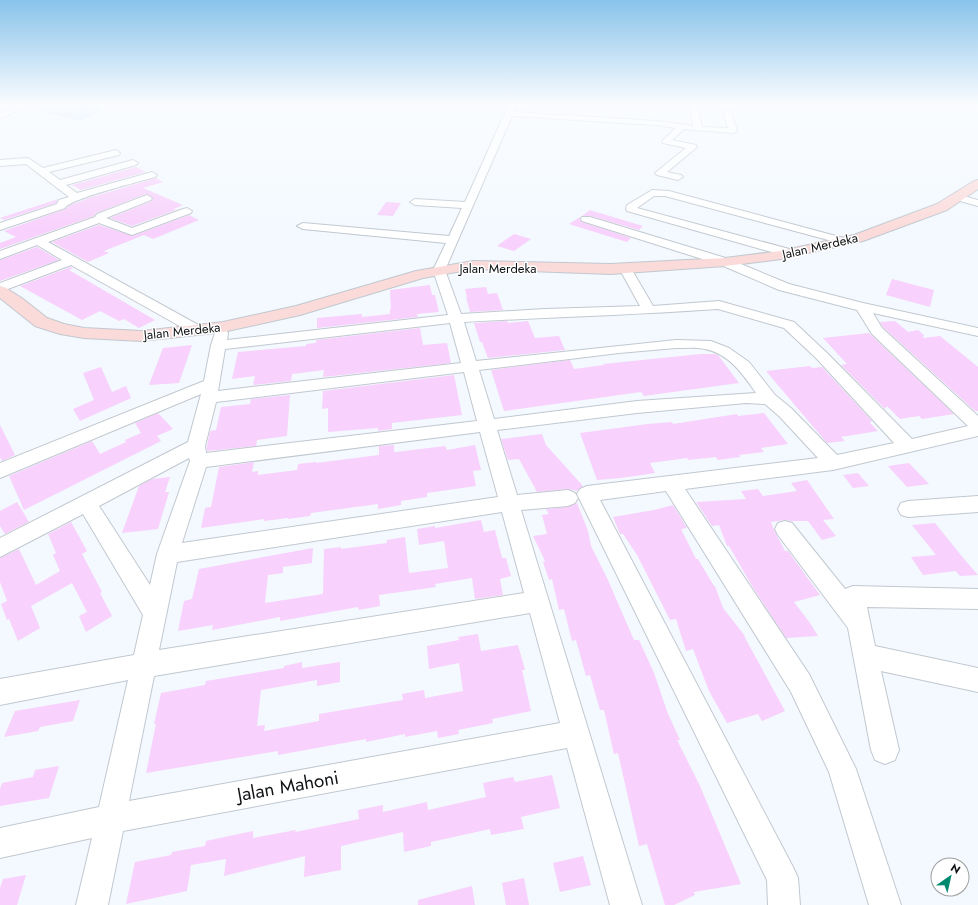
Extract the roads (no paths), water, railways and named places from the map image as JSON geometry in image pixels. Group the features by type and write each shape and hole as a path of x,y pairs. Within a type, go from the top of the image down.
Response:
{"street":[{"path":"495,146 439,270 456,318 626,905"},
{"path":"671,146 680,157"},
{"path":"678,177 660,173 693,147 690,146"},
{"path":"43,171 116,152"},
{"path":"0,163 28,161 76,197"},
{"path":"58,184 134,163"},
{"path":"0,227 61,206 63,202 77,198 76,197 152,176"},
{"name":"Jalan Merdeka","path":"0,290 41,322 60,329 84,334 140,336 197,330 220,336 300,310 439,270 473,265 603,269 725,262 789,254 858,238 942,207 978,184"},
{"path":"789,254 635,211 631,209 631,207 652,193 665,193 843,242"},
{"path":"957,197 978,203"},
{"path":"0,255 99,219 101,216 147,198"},
{"path":"415,202 469,205"},
{"path":"99,219 132,232 186,210"},
{"path":"586,219 725,262 784,287 862,307 978,332"},
{"path":"303,226 453,240"},
{"path":"38,241 197,330"},
{"path":"0,290 72,260"},
{"path":"625,268 649,310"},
{"path":"92,905 168,554 198,454 220,336 456,318 545,313 649,310 719,305 789,325 822,356 907,445"},
{"path":"862,307 877,331 978,426"},
{"path":"955,327 978,344"},
{"path":"0,472 210,390 470,367 618,349 676,344 706,344 724,351 744,364 769,399 785,412 834,463"},
{"path":"0,548 87,503 198,454 487,425 637,407 746,398 769,399"},
{"path":"784,905 782,878 587,494 834,463 907,445 978,430"},
{"path":"671,483 800,683 842,769 885,905"},
{"path":"168,554 510,503 568,498"},
{"path":"87,503 156,613"},
{"path":"908,509 978,504"},
{"path":"785,529 859,623"},
{"path":"885,750 853,596 978,599"},
{"path":"0,692 144,665 538,601"},
{"path":"866,656 978,680"},
{"name":"Jalan Mahoni","path":"0,843 110,819 576,733"}]}
